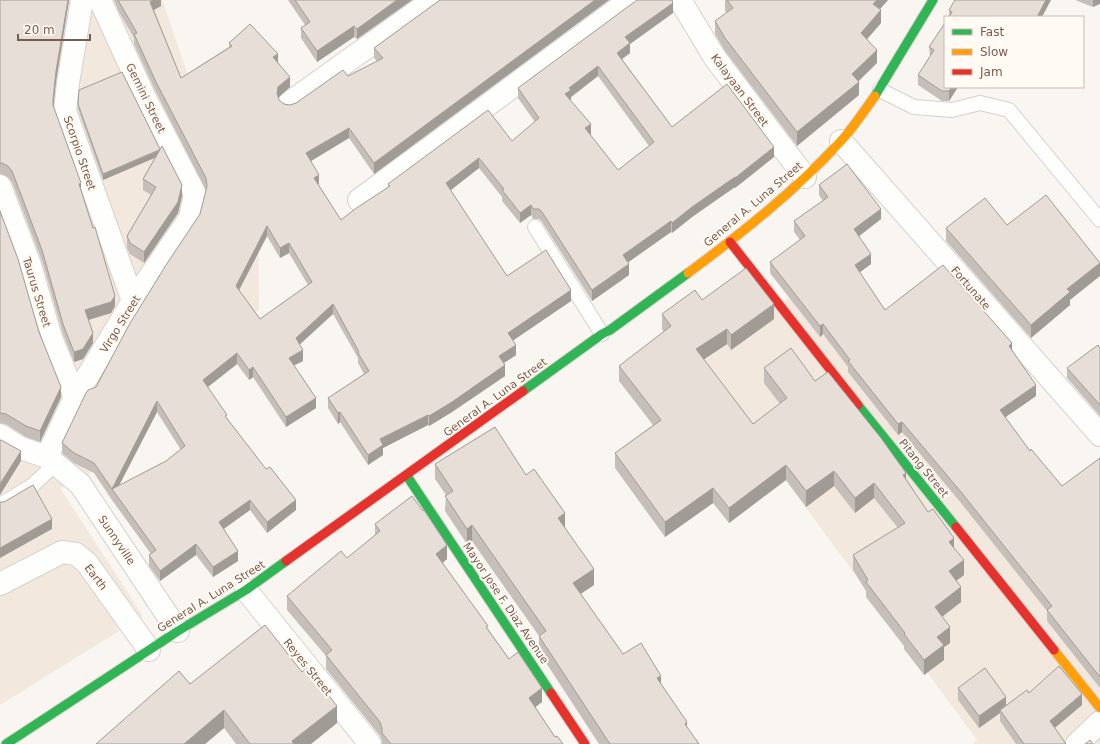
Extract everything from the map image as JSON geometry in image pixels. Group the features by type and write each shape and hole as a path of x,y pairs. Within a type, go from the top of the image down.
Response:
{"main road":[{"name":"General A. Luna Street","path":"6,744 178,631 246,590 335,525 407,476 730,242 805,177 841,141 880,90 933,0"},
{"name":"Pitang Street","path":"730,242 804,338 1100,708"},
{"name":"Mayor Jose F. Diaz Avenue","path":"407,476 585,744"}],"street":[{"name":"Scorpio Street","path":"82,0 68,83 65,111 133,301"},
{"name":"Gemini Street","path":"100,0 145,98 195,194"},
{"path":"289,103 433,0"},
{"path":"359,200 630,0"},
{"name":"Kalayaan Street","path":"680,0 714,58 805,177"},
{"name":"Fortunate","path":"841,141 1100,435"},
{"name":"Taurus Street","path":"0,186 30,265 51,338 75,397"},
{"name":"Virgo Street","path":"51,461 75,397 133,301 190,218 195,194"},
{"name":"Sunnyville","path":"0,435 21,448 51,461 80,484 178,631"},
{"name":"Earth","path":"0,584 62,552 76,554 87,563 149,650"},
{"name":"Reyes Street","path":"246,590 370,744"},
{"path":"1077,744 1097,730"}],"lane":[{"path":"880,90 914,107 952,110 980,103 1008,110 1100,220"},
{"path":"535,227 602,334"},
{"path":"0,505 34,486 51,461"}],"shaded area":[{"path":"0,0 162,0 197,101 258,209 259,310 151,386 88,476 60,488 143,616 0,705"},
{"path":"829,268 1100,602 1100,744 973,744 977,740 700,364"}],"building":[{"path":"0,0 68,0 56,71 53,105 81,183 79,184 93,228 95,227 115,296 111,302 85,310 93,333 83,349 74,352 63,324 42,250 12,171 8,166 2,163 0,164"},
{"path":"118,0 153,0 150,2 181,78 232,46 229,43 250,24 278,54 273,57 290,77 278,87 277,93 279,100 284,104 290,105 296,103 343,70 348,76 383,58 374,48 440,0 595,0 374,163 349,128 306,153 319,175 314,178 341,220 390,186 388,184 488,110 512,141 539,118 518,88 637,0 672,0 673,3 625,37 630,43 617,53 672,127 727,84 774,147 735,178 692,207 672,223 671,221 623,255 629,264 592,290 542,212 539,209 533,209 531,205 520,213 502,190 504,189 479,158 446,183 507,276 546,250 571,290 508,333 516,345 499,356 505,365 429,416 428,415 380,439 383,445 368,455 340,412 338,413 328,398 369,371 333,304 296,338 303,350 289,358 316,398 286,417 253,367 249,370 237,353 203,380 227,415 225,416 266,469 270,467 296,500 267,522 250,500 219,522 238,551 213,567 196,544 160,571 149,555 156,550 112,489 94,463 74,453 62,443 86,393 88,390 96,387 129,325 200,214 207,186 206,178 156,82 134,34 137,33","holes":["598,66 654,142 618,170 585,128 591,124 565,94 571,90 569,88","267,226 280,248 289,243 312,282 260,319 236,286","157,401 185,446 166,461 112,489"]},
{"path":"295,0 397,0 357,29 354,26 317,51 301,28 310,22"},
{"path":"727,0 877,0 873,4 881,10 861,33 877,50 852,74 859,82 797,132 725,38 715,21 733,8"},
{"path":"955,0 1046,0 1038,16 950,16 952,12 949,10"},
{"path":"944,24 944,88 951,88 949,91 942,91 918,75 934,50 929,47"},
{"path":"122,72 160,149 103,174 78,104 79,90"},
{"path":"162,146 182,185 178,202 144,252 130,243 127,236 156,187 143,179"},
{"path":"847,164 881,209 854,229 871,254 855,265 885,310 943,265 1012,343 1009,346 1036,385 1000,410 1030,451 1031,449 1062,486 1100,458 1100,677 1047,610 1052,606 961,492 902,422 898,424 848,361 850,360 823,324 820,326 770,262 805,236 794,221 828,197 819,185"},
{"path":"1046,195 1100,263 1067,289 1070,292 1031,325 946,228 985,198 1007,225"},
{"path":"0,211 18,259 39,332 61,387 40,431 26,426 6,414 0,413"},
{"path":"746,268 774,304 731,335 727,329 696,349 753,424 787,398 764,368 791,348 815,381 828,372 881,438 906,473 903,475 928,512 933,509 954,538 949,542 964,560 949,571 961,587 935,607 950,627 937,637 944,645 924,660 866,582 868,580 853,555 905,523 874,483 855,498 834,471 806,491 786,465 729,508 713,488 665,522 615,453 661,420 619,366 671,326 662,314 695,290 702,300"},
{"path":"1098,345 1100,348 1100,405 1067,368"},
{"path":"495,427 526,475 534,469 565,513 558,518 594,569 573,583 623,654 641,643 661,676 657,678 687,722 685,724 699,744 610,744 539,636 546,631 472,525 467,529 445,496 453,491 435,464"},
{"path":"0,440 21,451 0,484"},
{"path":"33,485 52,519 0,548 0,502 4,502"},
{"path":"412,496 423,511 424,510 447,545 436,554 488,626 486,627 509,659 518,652 542,688 529,698 555,737 557,736 563,744 391,744 382,733 380,722 326,655 332,650 287,596 341,551 347,558 380,531 375,524"},
{"path":"265,625 302,672 307,668 337,706 292,741 294,744 250,744 224,710 184,744 96,744 179,671 190,684"},
{"path":"1059,666 1082,694 1050,721 1066,744 1024,744 1000,710 1027,690 1029,693"},
{"path":"985,668 1006,697 979,716 958,688"},
{"path":"1090,740 1093,744 1085,744"}],"traffic: fast":[{"path":"875,96 933,0"},
{"path":"523,391 688,273"},
{"path":"858,405 956,527"},
{"path":"407,476 551,693"},
{"path":"6,744 178,631 246,590 286,561"}],"traffic: slow":[{"path":"688,273 748,227 805,178 845,137 875,96"},
{"path":"1054,650 1100,708"}],"traffic: jam":[{"path":"730,242 858,405"},
{"path":"286,561 523,391"},
{"path":"956,527 1054,650"},
{"path":"551,693 585,744"}]}
